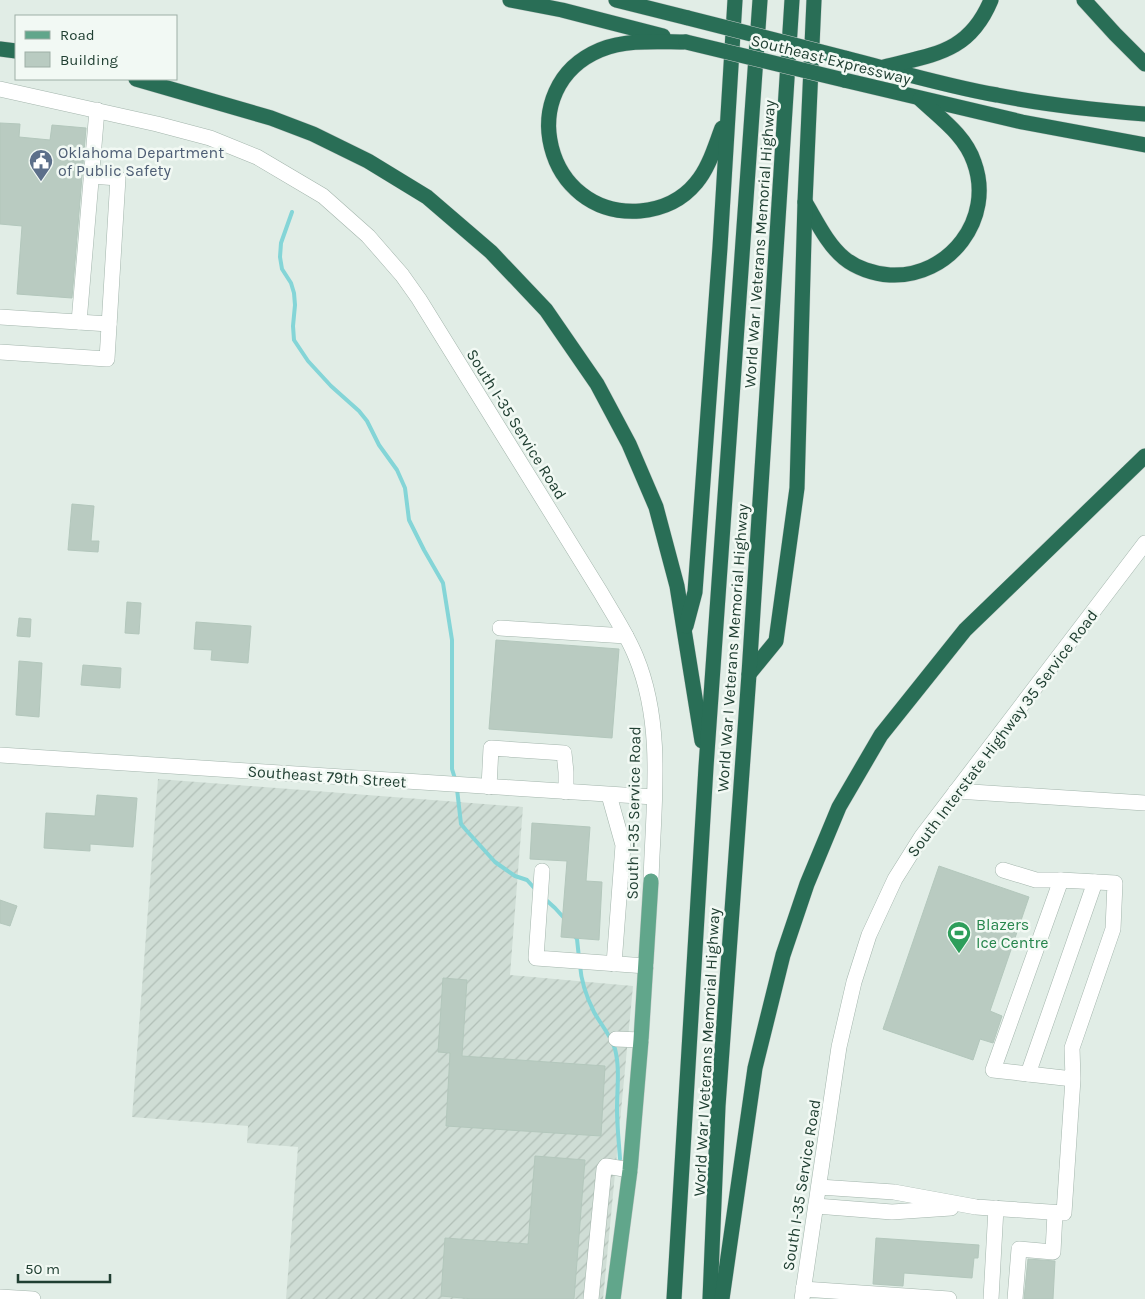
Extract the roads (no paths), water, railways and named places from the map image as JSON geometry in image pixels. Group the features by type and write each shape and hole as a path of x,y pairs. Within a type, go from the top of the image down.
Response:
{"highway":[{"name":"Southeast Expressway","path":"510,0 562,10 920,99 1076,133 1145,145"},
{"name":"Southeast Expressway","path":"616,0 638,3 916,78 1004,97 1055,105 1145,114"},
{"path":"685,632 696,582 735,0"},
{"name":"World War I Veterans Memorial Highway","path":"674,1299 706,767 760,0"},
{"name":"World War I Veterans Memorial Highway","path":"710,1299 718,1106 749,674 792,0"},
{"path":"749,674 776,641 797,488 805,202 814,0"},
{"path":"883,68 952,48 977,27 985,15 991,0"},
{"path":"1084,0 1145,64"},
{"path":"686,42 642,42 616,45 601,50 576,64 559,86 553,97 549,112 550,144 554,159 561,173 581,194 606,207 636,211 664,206 686,193 696,183 711,155 727,115"},
{"path":"0,49 15,51"},
{"path":"139,80 271,118 313,134 368,161 427,197 491,252 546,310 597,384 629,444 656,507 677,586 706,767"},
{"path":"805,202 832,246 844,258 870,272 900,275 916,272 931,267 952,253 968,234 975,220 979,204 978,176 974,161 958,134 920,99"},
{"path":"722,1299 757,1059 783,954 807,884 839,807 881,735 965,630 1145,456"}],"main road":[{"name":"South I-35 Service Road","path":"613,1299 630,1170 641,1040 651,880"}],"street":[{"name":"South I-35 Service Road","path":"0,89 97,110 210,138 257,157 323,196 368,236 402,275 419,299 626,636 637,658 652,714 655,743 651,880"},
{"path":"80,322 97,110"},
{"path":"0,352 107,359 118,178 91,176"},
{"path":"0,317 109,324"},
{"name":"South Interstate Highway 35 Service Road","path":"839,1047 854,982 869,935 895,878 922,836 1145,543"},
{"path":"500,628 626,636"},
{"path":"489,787 491,748 564,752 566,792"},
{"name":"Southeast 79th Street","path":"0,755 654,797"},
{"path":"956,791 1145,803"},
{"path":"609,795 622,846 614,964"},
{"path":"1003,870 1036,880 1115,882 1113,929 1072,1048 1073,1079 1060,1213 1053,1252 1019,1249 1015,1299"},
{"path":"542,872 536,958 646,966"},
{"path":"1061,880 993,1070 1073,1079"},
{"path":"1028,1074 1095,882"},
{"path":"616,1038 641,1040"},
{"name":"South I-35 Service Road","path":"802,1294 839,1047"},
{"path":"591,1299 604,1169 610,1165 630,1170"},
{"path":"819,1187 894,1192 976,1207"},
{"path":"816,1206 892,1212 976,1207 1060,1213"},
{"path":"991,1299 996,1208"},
{"path":"802,1294 949,1299"},
{"path":"0,1297 33,1299"}],"waterway":[{"path":"292,212 281,243 280,257 282,269 291,283 294,293 294,340 308,361 367,421 379,445 397,470 405,488 409,520 443,583 452,640 452,769 456,782"},
{"path":"457,789 461,824 495,862 515,876 527,880 537,891"},
{"path":"545,899 565,919"},
{"path":"573,934 577,939 579,958"},
{"path":"580,965 589,1001 611,1039 617,1056 617,1115 620,1159"}],"place":[{"name":"Oklahoma Department of Public Safety","path":"41,182"},
{"name":"Blazers Ice Centre","path":"959,954"}]}
